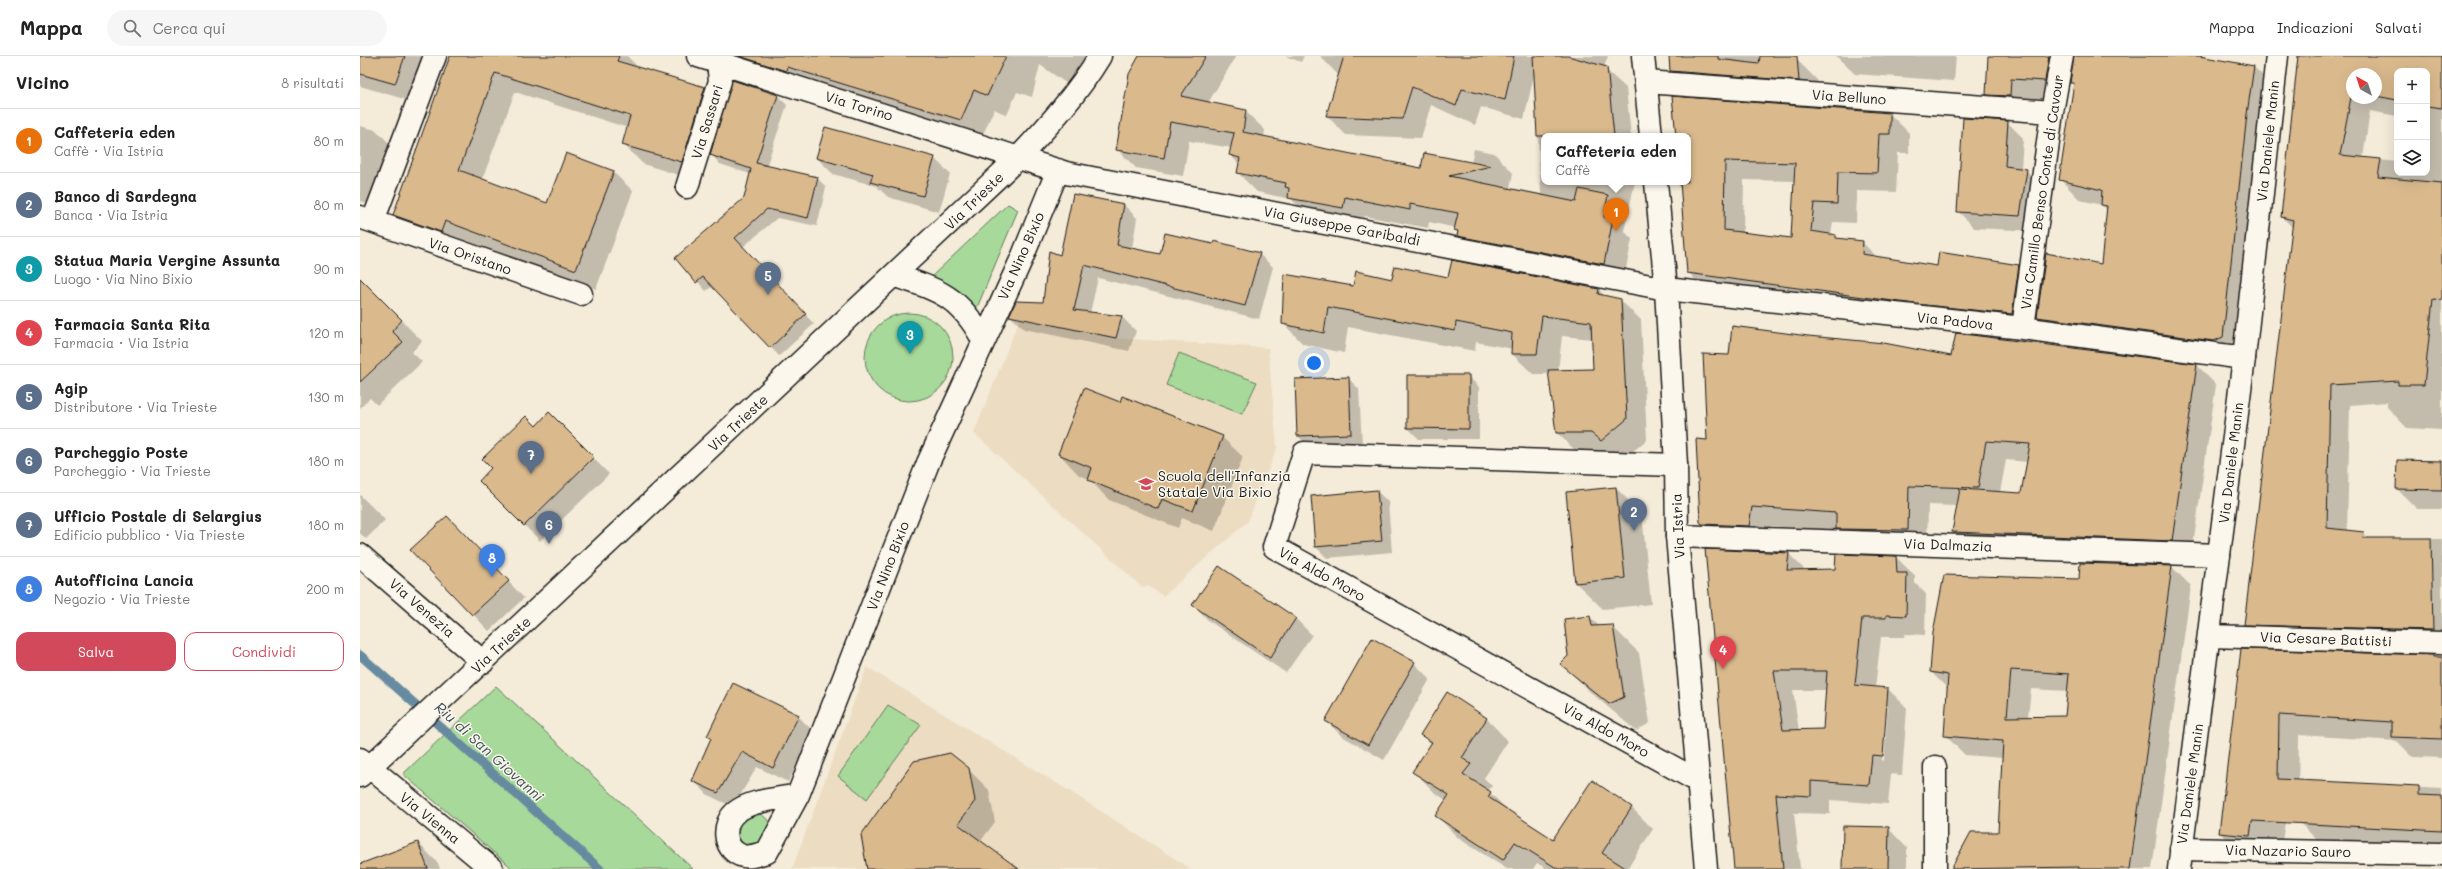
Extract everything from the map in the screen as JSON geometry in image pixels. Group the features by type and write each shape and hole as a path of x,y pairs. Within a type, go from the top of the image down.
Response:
{"street":[{"path":"366,219 435,56"},
{"name":"Via Trieste","path":"363,768 386,750 467,677 895,276 1019,157 1054,120 1085,81 1100,56"},
{"name":"Via Camillo Benso Conte di Cavour","path":"2023,328 2052,112 2062,56"},
{"name":"Via Daniele Manin","path":"2180,859 2210,636 2244,358 2277,56"},
{"path":"1640,57 1646,82 1651,133"},
{"name":"Via Torino","path":"712,58 1019,157"},
{"name":"Via Sassari","path":"687,188 720,81 712,58"},
{"name":"Via Belluno","path":"1646,82 2052,112"},
{"name":"Via Giuseppe Garibaldi","path":"1019,157 1058,170 1666,289"},
{"name":"Via Nino Bixio","path":"798,795 928,463 983,340 1022,258 1058,170"},
{"name":"Via Istria","path":"1656,185 1666,289 1676,466 1678,536 1706,869"},
{"name":"Via Oristano","path":"366,219 581,294"},
{"path":"895,276 927,286 953,299 976,327 983,340"},
{"name":"Via Padova","path":"1666,289 2023,328 2244,358"},
{"name":"Via Aldo Moro","path":"1676,466 1304,453 1274,547 1698,781"},
{"name":"Via Dalmazia","path":"1678,536 2219,555"},
{"name":"Via Venezia","path":"360,554 483,662"},
{"name":"Via Cesare Battisti","path":"2210,636 2442,643"},
{"path":"1934,767 1935,869"},
{"name":"Via Vienna","path":"363,768 492,869"},
{"name":"Via Nazario Sauro","path":"2180,859 2442,854"}],"shaded area":[{"name":"Scuola dell'Infanzia Statale Via Bixio","path":"1020,318 1116,338 1268,348 1277,448 1248,521 1163,596 1148,586 1142,587 974,433"},
{"path":"867,667 1074,794 1191,869 792,869"}],"green space":[{"path":"1008,204 1018,210 976,310 931,277"},
{"path":"900,313 918,313 934,320 946,332 953,348 953,366 946,382 934,394 918,401 900,401 884,394 872,382 865,366 865,348 872,332 884,320"},
{"path":"1179,353 1257,382 1242,414 1166,385"},
{"path":"496,686 693,869 513,869 403,774"},
{"path":"888,705 921,725 867,799 838,776"},
{"path":"758,813 765,817 769,823 771,839 744,851 733,829 735,822"}],"building":[{"path":"360,56 405,56 395,84 360,74"},
{"path":"450,56 619,56 617,61 705,87 682,162 622,145 630,116 495,73 459,170 547,203 566,153 614,171 576,270 445,221 441,232 393,215"},
{"path":"739,56 1006,56 987,96 974,90 961,120 787,67 786,71"},
{"path":"1139,56 1206,56 1181,96 1246,110 1243,132 1421,168 1424,153 1491,166 1449,176 1576,202 1579,189 1608,195 1604,217 1613,219 1604,264 1457,236 1458,231 1454,230 1458,213 1410,204 1410,210 1345,197 1343,208 1288,198 1289,188 1285,187 1286,183 1237,173 1240,158 1229,155 1234,133 1170,122 1164,158 1116,150 1129,74"},
{"path":"1344,56 1514,56 1505,100 1462,89 1456,106 1412,87 1402,119 1326,116"},
{"path":"1533,56 1568,56 1607,67 1614,133 1541,133 1541,136 1537,136"},
{"path":"1669,56 1718,56 1718,59 1759,64 1760,56 1797,56 1799,81 1670,71"},
{"path":"1988,56 2049,56 2045,81 2011,79 2010,96 1986,95"},
{"path":"2074,56 2199,56 2254,66 2247,114 2223,337 2214,341 2037,317 2046,253 2101,264 2107,206 2101,205 2102,190 2059,180 2074,83 2070,83"},
{"path":"2298,56 2442,56 2442,108 2430,106 2430,68 2394,68 2394,99 2382,97 2382,68 2346,68 2346,104 2350,104 2340,155 2381,159 2378,177 2442,183 2442,300 2433,299 2424,385 2398,385 2398,381 2330,385 2327,528 2364,532 2363,538 2431,538 2433,630 2244,625 2293,220 2281,217"},
{"path":"732,80 778,95 756,163 818,177 808,218 767,209 735,238 806,314 770,348 703,277 696,283 675,258 744,198 751,169 710,155"},
{"path":"1672,96 1890,113 1890,134 1879,134 1877,173 1838,172 1837,204 1814,203 1811,231 1836,235 1836,238 1863,241 1862,254 1937,266 1939,252 2019,265 2012,314 1915,304 1687,273 1680,185 1691,185 1691,133 1676,133","holes":["1725,161 1795,163 1791,238 1724,230"]},
{"path":"1963,118 2008,121 2005,166 2027,169 2020,216 1957,212"},
{"path":"825,127 935,157 923,196 870,182 873,174 816,158"},
{"path":"1073,194 1124,204 1117,245 1160,254 1165,233 1213,244 1214,241 1260,253 1245,306 1084,265 1074,310 1122,316 1116,338 1009,316 1016,301 1043,302 1049,251 1060,255"},
{"path":"1452,260 1599,289 1598,294 1621,299 1627,419 1601,441 1591,433 1556,433 1548,370 1593,369 1591,322 1542,316 1537,354 1511,354 1512,333 1456,322 1455,331 1328,307 1324,333 1282,324 1284,274 1353,286 1356,271 1392,279 1395,266 1448,277"},
{"path":"360,278 402,320 392,331 403,342 360,382"},
{"path":"1732,326 1808,336 1884,343 1951,356 1956,333 2197,364 2172,541 1952,532 1960,489 2021,493 2030,444 1986,441 1978,488 1909,486 1908,530 1836,529 1836,513 1752,507 1749,526 1702,524 1700,522 1696,439 1707,440 1703,354 1729,355"},
{"path":"1407,375 1469,375 1469,429 1407,428"},
{"path":"1349,377 1351,434 1297,436 1295,379"},
{"path":"1084,388 1120,402 1122,396 1223,436 1193,511 1162,499 1158,509 1088,480 1092,468 1058,454"},
{"path":"549,412 594,457 524,526 479,481 491,468 482,459 526,416 536,426"},
{"path":"2397,460 2442,461 2442,490 2396,489"},
{"path":"1616,487 1625,578 1575,583 1566,492"},
{"path":"1377,490 1382,541 1315,547 1311,496"},
{"path":"447,516 509,581 472,615 410,550"},
{"path":"1705,549 1789,553 1787,570 1835,569 1836,554 1896,556 1897,573 1907,573 1906,616 1886,615 1886,618 1862,618 1855,685 1888,688 1883,756 1872,755 1869,785 1811,781 1811,796 1776,794 1783,869 1734,869","holes":["1774,671 1827,671 1823,729 1783,730"]},
{"path":"2080,563 2172,566 2130,869 2079,869 2079,867 1951,869 1971,832 1998,832 2003,741 1944,736 1948,675 1930,672 1933,633 1944,575 2079,579","holes":["2011,670 2069,674 2065,716 2007,717"]},
{"path":"1219,566 1296,618 1270,658 1192,605"},
{"path":"1590,616 1592,626 1613,625 1624,697 1609,704 1560,664 1568,656 1564,619"},
{"path":"1372,638 1415,662 1368,745 1325,721"},
{"path":"2241,649 2433,655 2433,657 2442,657 2442,739 2392,737 2392,722 2279,715 2278,779 2419,786 2419,795 2442,796 2442,831 2252,821 2250,836 2219,833"},
{"path":"733,683 799,715 773,768 742,752 718,793 692,781 711,738 707,736"},
{"path":"1447,692 1487,718 1462,758 1471,764 1463,774 1491,792 1488,797 1553,839 1592,780 1632,807 1602,853 1627,869 1558,869 1515,842 1503,860 1435,816 1449,795 1412,772 1432,742 1420,735"},
{"path":"950,753 969,768 975,801 958,824 1019,869 867,869 861,835 914,761"},
{"path":"1843,826 1889,827 1888,869 1842,869"},
{"path":"418,842 428,869 360,869 360,864"}],"waterway":[{"name":"Riu di San Giovanni","path":"360,655 600,869"}],"place":[{"name":"Caffeteria eden","path":"1616,231"},
{"name":"Agip","path":"768,295"},
{"name":"Statua Maria Vergine Assunta","path":"910,354"},
{"name":"Ufficio Postale di Selargius","path":"531,474"},
{"name":"Scuola dell'Infanzia Statale Via Bixio","path":"1146,484"},
{"name":"Banco di Sardegna","path":"1634,531"},
{"name":"Parcheggio Poste","path":"549,544"},
{"name":"Autofficina Lancia","path":"492,577"},
{"name":"Farmacia Santa Rita","path":"1723,669"}]}
